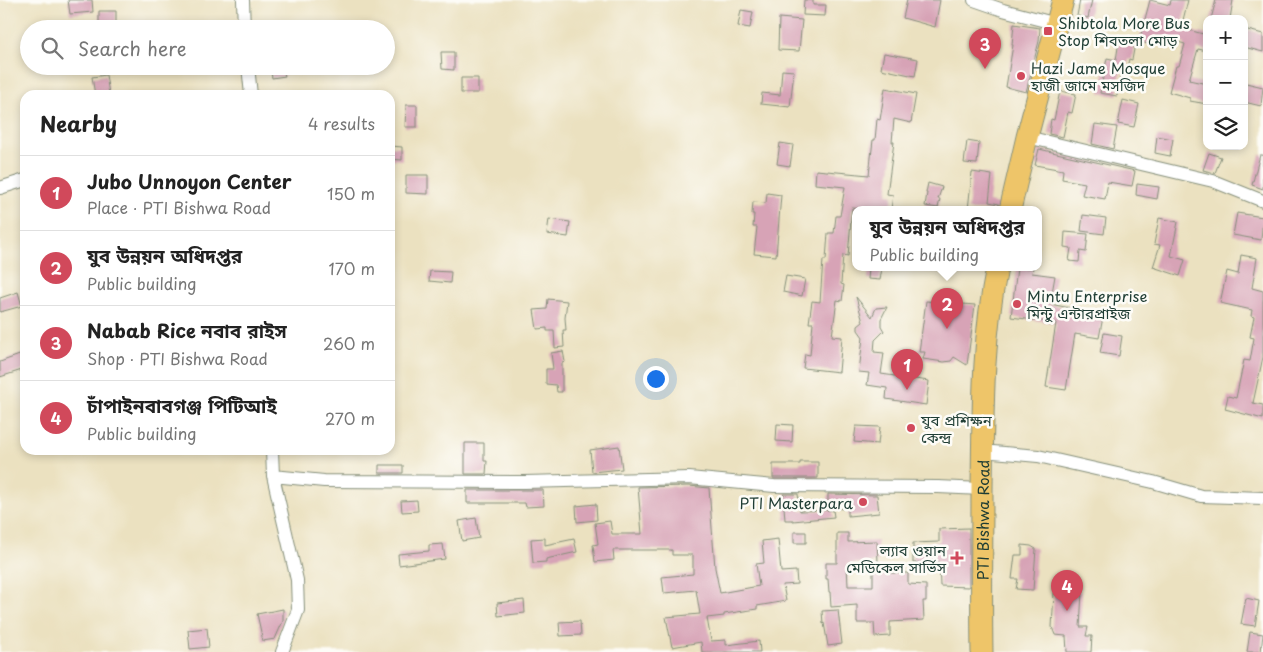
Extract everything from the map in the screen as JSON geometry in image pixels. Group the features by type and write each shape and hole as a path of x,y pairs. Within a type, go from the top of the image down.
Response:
{"highway":[{"path":"1011,206 1063,0"},
{"name":"PTI Bishwa Road","path":"982,652 980,574 986,343 997,271"}],"street":[{"path":"243,0 244,20"},
{"path":"974,0 1003,10 1058,24"},
{"path":"249,75 250,90"},
{"path":"1027,137 1213,181 1263,201"},
{"path":"0,188 20,182"},
{"path":"982,451 1038,456 1153,482 1201,496 1263,498"},
{"path":"272,455 273,476 297,580 298,610 282,652"},
{"path":"273,476 324,481 524,482 690,478 774,486 982,489"}],"building":[{"path":"68,0 92,0 93,12 70,14"},
{"path":"804,0 813,0 813,5 826,5 825,16 803,15"},
{"path":"907,0 940,0 935,27 903,18"},
{"path":"1080,0 1092,0 1088,18 1077,16"},
{"path":"1150,0 1170,5 1171,0 1188,0 1181,28 1203,34 1203,50 1198,49 1189,80 1203,83 1203,103 1190,101 1190,98 1169,92 1176,66 1179,66 1185,44 1156,36 1154,45 1139,42"},
{"path":"1216,0 1233,0 1231,15 1212,15"},
{"path":"741,10 753,12 750,28 738,26"},
{"path":"99,11 116,11 116,20 99,20"},
{"path":"779,18 802,20 799,51 778,50"},
{"path":"1014,24 1040,28 1039,41 1026,92 1006,87 1013,45"},
{"path":"1248,30 1263,34 1263,52 1248,48"},
{"path":"1119,41 1135,44 1132,60 1129,59 1126,72 1121,71 1117,96 1100,93 1107,58 1116,60"},
{"path":"441,52 454,52 454,70 442,69"},
{"path":"884,53 918,59 915,76 881,69"},
{"path":"782,70 794,71 790,107 761,104 762,93 780,95"},
{"path":"106,75 108,90 94,90 92,77"},
{"path":"272,75 285,76 272,78"},
{"path":"461,78 478,78 478,93 461,93"},
{"path":"1248,83 1263,87 1261,106 1248,103"},
{"path":"885,88 916,94 911,123 894,119 892,142 894,142 887,194 893,195 892,206 852,206 848,256 843,255 841,284 844,285 842,301 837,300 832,336 842,337 839,372 803,368 805,354 810,355 813,323 809,323 812,301 820,302 823,260 826,260 828,233 834,233 836,216 840,216 845,187 815,184 816,170 869,175 877,119 880,120"},
{"path":"1060,91 1076,94 1072,113 1068,112 1063,137 1049,134 1051,119 1054,120"},
{"path":"1123,100 1139,104 1134,127 1118,124"},
{"path":"406,105 417,105 417,127 405,127"},
{"path":"1095,124 1117,127 1113,149 1092,144"},
{"path":"1157,136 1173,139 1170,156 1155,153"},
{"path":"967,141 979,143 977,164 964,163"},
{"path":"780,143 793,145 790,166 777,164"},
{"path":"395,146 402,147 402,160 395,159"},
{"path":"1039,149 1135,171 1132,186 1108,182 1105,199 1082,195 1085,183 1062,179 1063,170 1035,165"},
{"path":"1209,153 1221,157 1215,173 1203,170"},
{"path":"1260,155 1263,155 1263,189 1252,185"},
{"path":"972,172 992,175 989,202 999,204 999,206 968,206"},
{"path":"406,175 428,175 428,194 406,193"},
{"path":"928,183 942,187 938,199 940,199 938,206 925,206"},
{"path":"1137,184 1159,187 1157,199 1136,195"},
{"path":"767,193 781,195 776,256 754,254 757,227 753,227 753,202 766,203"},
{"path":"1237,213 1263,217 1261,240 1233,235"},
{"path":"1083,215 1106,218 1104,234 1081,231"},
{"path":"1159,218 1178,222 1171,256 1185,260 1180,276 1153,267 1160,245 1154,244"},
{"path":"549,219 570,222 568,237 547,234"},
{"path":"1065,232 1088,234 1086,252 1080,251 1079,262 1069,261 1071,248 1064,247"},
{"path":"1241,255 1257,258 1252,288 1263,291 1263,357 1253,403 1263,405 1263,419 1225,409 1228,396 1236,398 1244,360 1250,361 1254,338 1250,337 1254,317 1251,316 1252,310 1220,303 1227,271 1238,274"},
{"path":"430,271 451,272 450,283 429,281"},
{"path":"869,271 882,271 880,280 868,279"},
{"path":"1017,271 1032,271 1032,273 1055,276 1050,304 1080,310 1079,313 1103,317 1099,338 1075,334 1066,390 1046,387 1056,323 1011,317"},
{"path":"786,276 805,279 802,296 783,292"},
{"path":"18,292 20,307 0,312 0,298"},
{"path":"856,297 872,317 876,308 887,307 881,319 881,326 884,331 875,340 874,352 884,353 881,374 929,381 926,405 886,399 887,388 867,385 869,373 859,372 863,337 858,330 858,326 863,322"},
{"path":"548,299 567,301 566,330 563,330 564,347 555,348 554,331 547,331 547,328 537,329 534,310 547,309"},
{"path":"926,301 975,305 967,365 954,357 951,361 944,362 923,359 925,352 919,352"},
{"path":"1104,333 1122,336 1119,356 1100,353"},
{"path":"563,351 565,362 562,363 562,392 557,392 556,385 546,384 546,369 553,369 551,353"},
{"path":"20,355 20,371 0,377 0,362"},
{"path":"777,424 793,425 792,442 776,441"},
{"path":"856,426 880,427 878,444 854,442"},
{"path":"465,443 484,443 484,461 487,461 486,474 465,474"},
{"path":"619,446 622,469 592,472 590,450"},
{"path":"800,462 818,462 818,478 773,478 773,464 800,464"},
{"path":"379,465 403,465 403,473 379,473"},
{"path":"689,486 709,488 715,568 720,593 759,586 756,564 764,563 762,541 778,539 781,572 796,571 797,584 783,585 786,601 757,606 757,609 707,618 711,641 726,640 726,645 759,641 760,652 702,652 701,642 672,647 666,617 700,614 696,590 664,593 662,577 693,574 693,555 672,555 672,550 613,550 614,560 595,562 593,545 598,544 595,523 610,521 612,534 642,534 638,487"},
{"path":"467,490 543,490 544,506 526,507 525,503 467,503"},
{"path":"783,494 798,494 800,511 833,510 834,517 785,520"},
{"name":"PTI Masterpara","path":"828,494 877,495 879,513 848,516 848,509 828,508"},
{"path":"417,500 418,511 402,512 401,501"},
{"path":"596,504 597,520 577,522 576,506"},
{"path":"476,518 479,538 462,541 459,521"},
{"name":"ল্যাব ওয়ান মেডিকেল সার্ভিস","path":"969,528 969,587 940,586 939,562 913,563 913,543 939,542 939,529"},
{"path":"794,532 806,532 806,543 794,543"},
{"path":"837,533 848,533 848,542 877,541 878,562 847,564 848,586 873,586 873,567 890,567 890,573 908,573 908,584 926,585 926,601 923,601 924,620 890,622 890,636 875,637 874,623 857,623 857,605 831,607 828,579 826,579 826,563 837,563"},
{"path":"545,538 545,545 574,539 577,552 546,559 546,562 533,563 531,539"},
{"path":"443,544 445,559 399,565 398,554 429,551 429,545"},
{"path":"1022,545 1031,546 1036,549 1033,590 1016,589 1018,579 1012,579 1015,555 1022,555"},
{"path":"1068,589 1082,592 1080,627 1088,627 1086,636 1092,636 1091,652 1067,652 1066,636 1055,635 1052,627 1054,593 1066,594"},
{"path":"1246,598 1259,601 1255,626 1241,624"},
{"path":"524,600 525,613 498,616 497,603"},
{"path":"283,609 283,621 275,639 263,641 257,614"},
{"path":"838,610 842,644 828,646 822,611"},
{"path":"580,621 581,635 560,636 559,622"},
{"path":"207,628 209,647 190,649 188,630"},
{"path":"1250,632 1263,634 1261,652 1247,652"}],"place":[{"name":"Shibtola More Bus Stop শিবতলা মোড়","path":"1048,31"},
{"name":"Nabab Rice নবাব রাইস","path":"985,69"},
{"name":"Hazi Jame Mosque হাজী জামে মসজিদ","path":"1021,76"},
{"name":"Mintu Enterprise মিন্টু এন্টারপ্রাইজ","path":"1017,304"},
{"name":"যুব উন্নয়ন অধিদপ্তর","path":"947,329"},
{"name":"Jubo Unnoyon Center","path":"907,390"},
{"name":"যুব প্রশিক্ষন কেন্দ্র","path":"911,428"},
{"name":"PTI Masterpara","path":"863,502"},
{"name":"ল্যাব ওয়ান মেডিকেল সার্ভিস","path":"957,558"},
{"name":"চাঁপাইনবাবগঞ্জ পিটিআই","path":"1067,611"}]}
